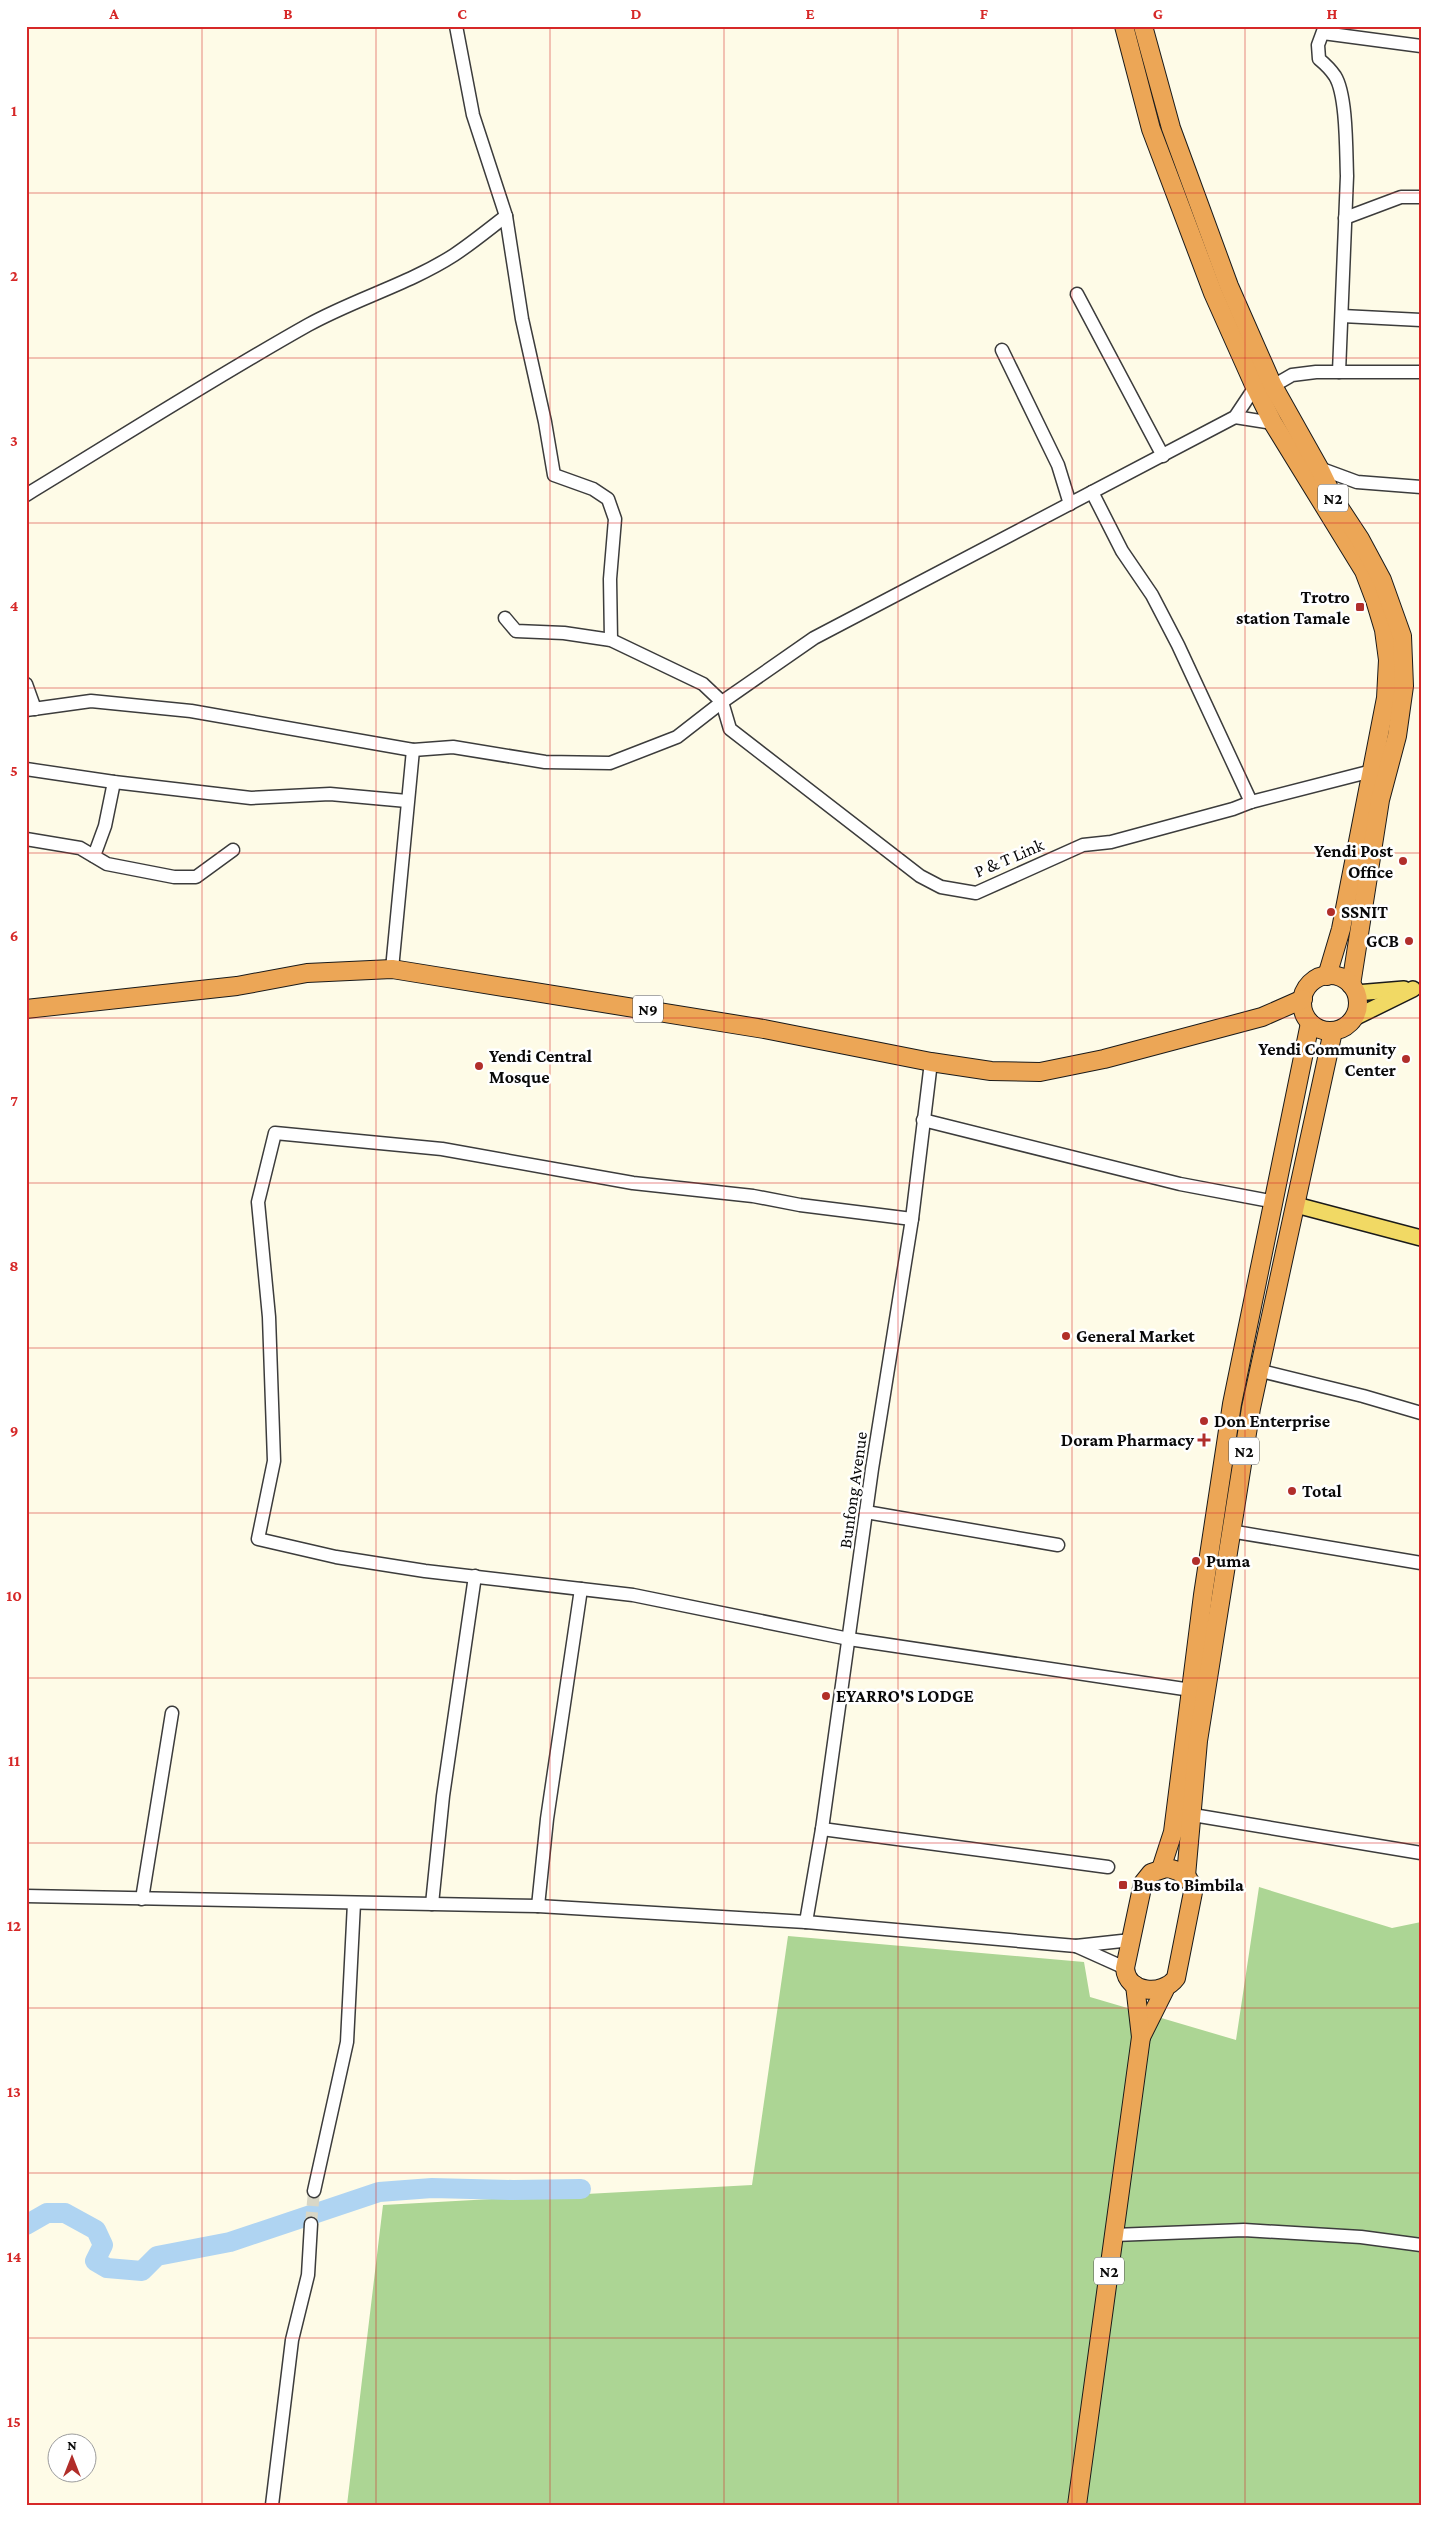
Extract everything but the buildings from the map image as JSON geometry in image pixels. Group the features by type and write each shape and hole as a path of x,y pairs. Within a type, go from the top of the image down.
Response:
{"highway":[{"name":"N2","path":"1124,26 1151,129 1213,293 1262,389 1319,468 1335,501 1360,539 1382,580 1402,636 1404,686 1397,736 1380,800 1354,989"},
{"name":"N2","path":"1143,26 1175,137 1229,286 1273,422 1364,571 1384,630 1388,660 1386,698 1341,929 1327,976"},
{"name":"N9","path":"26,1009 237,986 307,974 392,969 764,1029 931,1062 991,1071 1040,1072 1104,1060 1262,1017 1306,1013"},
{"path":"1327,976 1336,976 1354,989 1358,1010 1349,1024 1333,1031 1317,1028 1306,1013 1311,983 1327,976"},
{"name":"N2","path":"1161,1869 1173,1832 1191,1690 1232,1404 1275,1202 1306,1013"},
{"name":"N2","path":"1186,1876 1193,1815 1198,1741 1257,1370 1296,1205 1333,1031"},
{"path":"1161,1869 1177,1870 1186,1876 1192,1884 1193,1892 1176,1978 1170,1986 1165,1988 1152,1990 1135,1985 1126,1976 1125,1968 1147,1876 1161,1869"},
{"name":"N2","path":"1077,2505 1141,2037 1135,1985"},
{"name":"N2","path":"1141,2037 1165,1988"}],"main road":[{"path":"1354,989 1417,988"},
{"path":"1354,1018 1417,988"},
{"path":"1296,1205 1421,1238"}],"street":[{"path":"456,26 473,115 506,216 522,319 545,422 554,475 593,489 608,500 614,519 610,579 611,640"},
{"path":"1339,372 1347,176 1344,117 1336,77 1319,59 1318,45 1324,30 1421,46"},
{"path":"1345,218 1401,197 1421,197"},
{"path":"26,495 228,371 306,326 342,307 401,282 454,255 506,216"},
{"path":"1077,294 1163,456"},
{"path":"1342,316 1421,320"},
{"path":"1002,350 1058,465 1070,504"},
{"path":"26,684 31,709 91,701 182,710 413,750 453,747 545,762 610,763 677,737 722,702 814,638 1235,417 1262,389 1292,375 1339,372 1421,372"},
{"path":"1235,417 1273,422"},
{"path":"1319,468 1356,482 1421,487"},
{"path":"1092,492 1122,551 1152,595 1178,645 1251,802"},
{"path":"505,618 516,631 564,633 611,640 702,684 722,702"},
{"name":"P & T Link","path":"722,702 730,729 920,876 941,887 976,893 1083,845 1111,842 1233,809 1251,802 1372,771"},
{"path":"392,969 399,914 407,801 413,750"},
{"path":"26,769 114,782 251,798 330,794 407,801"},
{"path":"94,856 104,826 114,782"},
{"path":"26,839 80,848 107,864 141,872 196,877 233,850"},
{"name":"Bunfong Avenue","path":"806,1922 822,1829 866,1512 912,1219 922,1120 931,1062"},
{"path":"922,1120 1170,1182 1275,1202"},
{"path":"912,1219 800,1205 753,1196 634,1183 442,1149 275,1133 258,1202 269,1317 274,1461 258,1539 336,1557 424,1571 581,1589 679,1603 849,1639 1191,1690"},
{"path":"1257,1370 1364,1396 1421,1413"},
{"path":"866,1512 1058,1545"},
{"path":"1230,1532 1421,1563"},
{"path":"432,1904 443,1796 474,1576"},
{"path":"538,1906 547,1819 581,1589"},
{"path":"142,1899 172,1713"},
{"path":"1193,1815 1421,1853"},
{"path":"822,1829 1108,1867"},
{"path":"26,1896 538,1906 806,1922 1076,1946 1131,1940"},
{"path":"314,2191 347,2042 354,1902"},
{"path":"1076,1946 1125,1968"},
{"path":"272,2505 292,2340 308,2275 311,2224"},
{"path":"1114,2235 1244,2230 1361,2237 1421,2245"}],"green space":[{"path":"1259,1887 1392,1928 1421,1922 1421,2505 347,2505 383,2205 752,2185 788,1936 1084,1962 1090,1997 1236,2040"}],"waterway":[{"path":"26,2225 47,2213 65,2213 96,2230 103,2245 95,2261 107,2268 142,2271 157,2256 230,2242 379,2192 432,2188 581,2189"}],"tunnel":[{"path":"311,2224 314,2191"}],"place":[{"name":"Trotro station Tamale","path":"1360,607"},
{"name":"Yendi Post Office","path":"1403,861"},
{"name":"SSNIT","path":"1331,912"},
{"name":"GCB","path":"1409,941"},
{"name":"Yendi Community Center","path":"1406,1059"},
{"name":"Yendi Central Mosque","path":"479,1066"},
{"name":"General Market","path":"1066,1336"},
{"name":"Don Enterprise","path":"1204,1421"},
{"name":"Doram Pharmacy","path":"1204,1440"},
{"name":"Total","path":"1292,1491"},
{"name":"Puma","path":"1196,1561"},
{"name":"EYARRO'S LODGE","path":"826,1696"},
{"name":"Bus to Bimbila","path":"1123,1885"}]}
